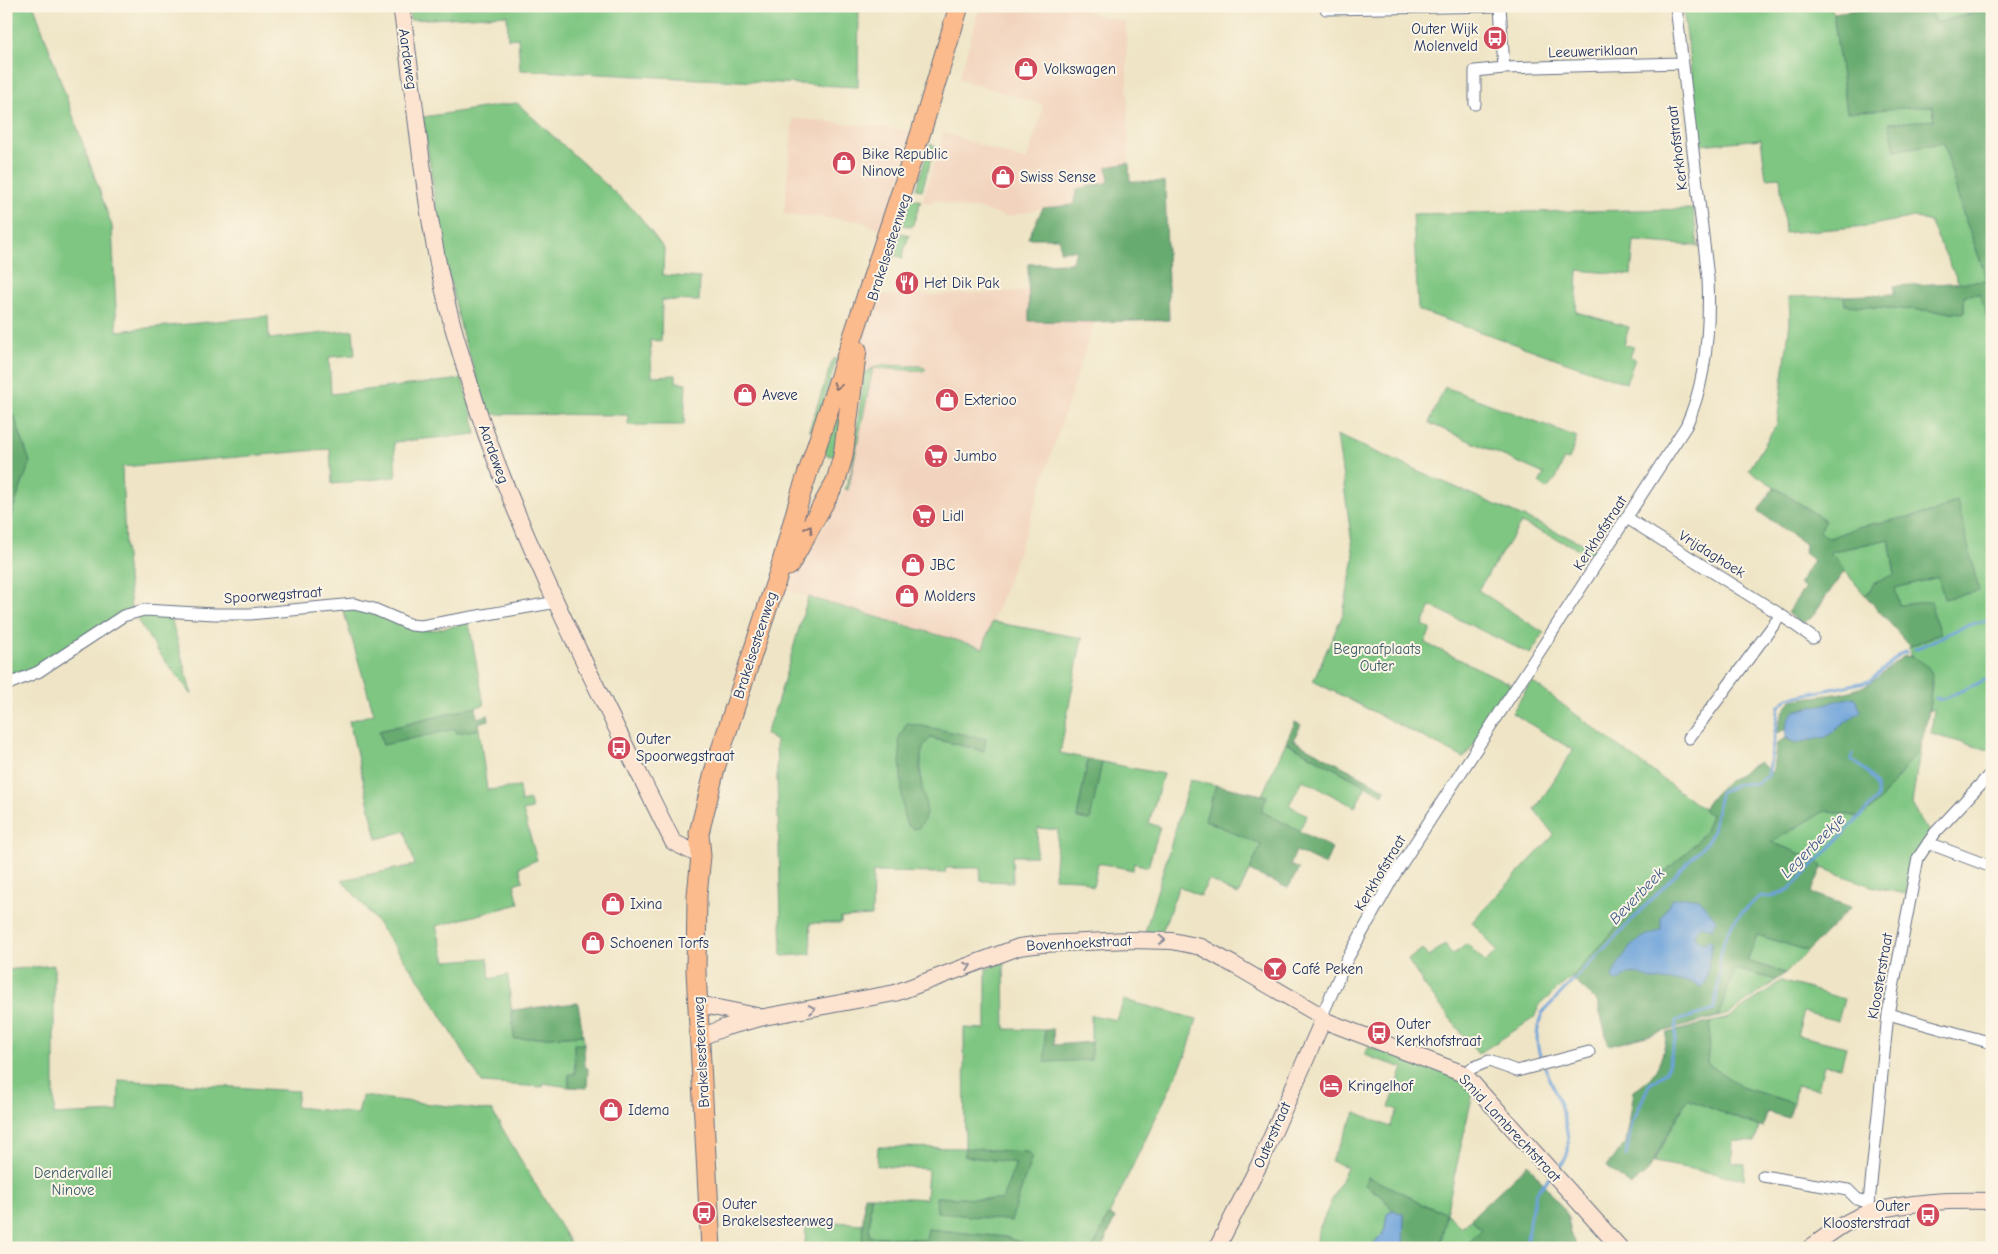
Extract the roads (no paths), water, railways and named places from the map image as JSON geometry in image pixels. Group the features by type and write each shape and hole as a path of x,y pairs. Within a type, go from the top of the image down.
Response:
{"main road":[{"name":"Brakelsesteenweg","path":"711,1248 696,971 696,935 701,856 699,833 716,765 780,569 801,493 918,142 959,6"},
{"name":"Brakelsesteenweg","path":"701,856 712,821 721,775 734,727 775,598 792,557 836,482 841,463 862,329 966,6"},
{"path":"815,452 819,462 825,467 836,467 841,463"},
{"path":"801,493 808,486 817,486 823,490 826,502"}],"street":[{"name":"Aardeweg","path":"401,6 434,241 452,325 499,470 557,602 673,842 701,856"},
{"path":"1326,6 1326,10 1500,6 1504,68"},
{"name":"Kerkhofstraat","path":"1323,1020 1324,1011 1346,961 1396,874 1686,426 1695,406 1702,380 1709,306 1708,278 1676,6"},
{"name":"Leeuweriklaan","path":"1475,104 1475,71 1504,68 1682,63"},
{"name":"Vrijdaghoek","path":"1627,518 1781,615 1813,638"},
{"name":"Spoorwegstraat","path":"6,685 38,672 123,616 144,610 250,614 354,604 374,609 411,625 421,626 557,602"},
{"path":"1689,738 1781,615"},
{"name":"Kloosterstraat","path":"1869,1208 1888,1014 1918,858 1928,843 1992,772"},
{"path":"1928,843 1992,867"},
{"name":"Bovenhoekstraat","path":"701,1036 764,1017 895,993 1019,946 1129,940 1172,940 1201,947 1318,1014 1323,1020"},
{"name":"Bovenhoekstraat","path":"698,1004 710,1008 764,1017"},
{"path":"1888,1014 1992,1043"},
{"name":"Smid Lambrechtstraat","path":"1323,1020 1464,1074 1620,1248"},
{"name":"Outerstraat","path":"1217,1248 1261,1161 1323,1020"},
{"path":"1464,1074 1472,1068 1490,1061 1517,1071 1589,1052"},
{"path":"1762,1176 1848,1190 1869,1208"},
{"path":"1810,1248 1869,1208 1927,1201 1992,1201"}],"water":[{"path":"1854,697 1861,711 1826,737 1795,743 1786,738 1788,720 1795,711"},
{"path":"1685,897 1699,899 1717,921 1712,929 1702,925 1694,934 1696,940 1703,943 1712,940 1706,982 1701,987 1690,982 1658,980 1635,974 1629,974 1618,981 1612,978 1620,961 1639,939 1661,929 1661,919 1671,900"},
{"path":"1393,1210 1404,1215 1403,1248 1369,1248 1384,1234 1387,1214"}],"waterway":[{"name":"Beverbeek","path":"1915,649 1963,627 1992,621"},
{"name":"Beverbeek","path":"1542,1061 1537,1037 1542,1013 1707,842 1713,831 1720,793 1738,784 1756,783 1768,776 1779,706 1788,698 1870,681 1900,654 1906,652"},
{"name":"Legerbeekje","path":"1936,698 1941,700 1992,677"},
{"name":"Legerbeekje","path":"1676,1028 1676,1021 1714,1010 1722,947 1733,923 1744,910 1761,896 1771,897 1790,889 1877,799 1874,781 1866,771 1851,759 1853,754"},
{"name":"Legerbeekje","path":"1626,1156 1632,1123 1649,1085 1666,1072 1676,1031"},
{"name":"Beverbeek","path":"1545,1067 1561,1108 1567,1131 1568,1151 1562,1164 1556,1171"},
{"name":"Beverbeek","path":"1526,1248 1530,1216 1536,1193 1550,1177"}],"place":[{"name":"Outer Wijk Molenveld","path":"1495,38"},
{"name":"Volkswagen","path":"1026,69"},
{"name":"Bike Republic Ninove","path":"844,163"},
{"name":"Swiss Sense","path":"1003,177"},
{"name":"Het Dik Pak","path":"907,283"},
{"name":"Aveve","path":"745,395"},
{"name":"Exterioo","path":"947,400"},
{"name":"Jumbo","path":"936,456"},
{"name":"Lidl","path":"924,516"},
{"name":"JBC","path":"913,565"},
{"name":"Molders","path":"907,596"},
{"name":"Outer Spoorwegstraat","path":"619,748"},
{"name":"Ixina","path":"613,904"},
{"name":"Schoenen Torfs","path":"593,943"},
{"name":"Café Peken","path":"1275,969"},
{"name":"Outer Kerkhofstraat","path":"1379,1033"},
{"name":"Kringelhof","path":"1331,1086"},
{"name":"Idema","path":"611,1110"},
{"name":"Outer Brakelsesteenweg","path":"704,1213"},
{"name":"Outer Kloosterstraat","path":"1928,1215"}],"park label":[{"name":"Begraafplaats Outer","path":"1377,658"},
{"name":"Dendervallei Ninove","path":"73,1182"}]}
